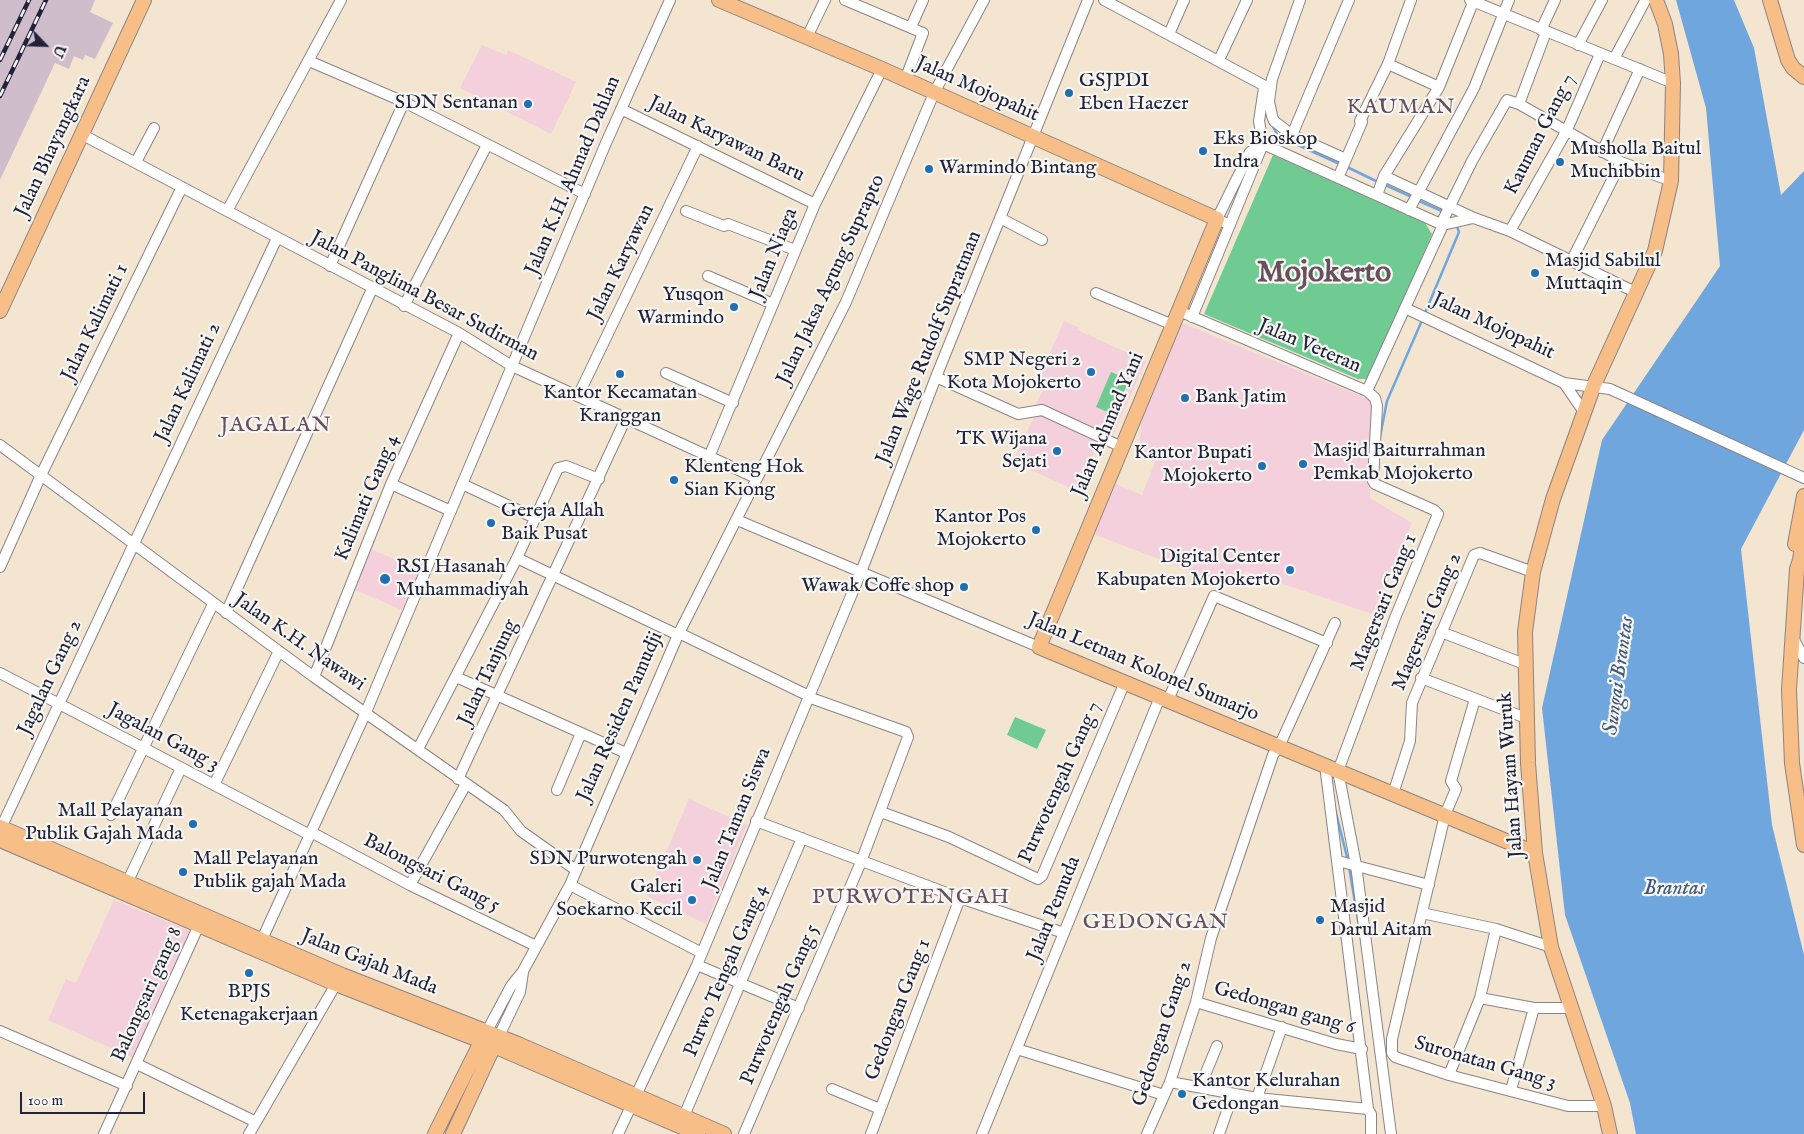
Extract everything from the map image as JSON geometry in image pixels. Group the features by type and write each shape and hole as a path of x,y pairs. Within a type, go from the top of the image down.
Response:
{"main road":[{"name":"Jalan Bhayangkara","path":"0,311 144,0"},
{"name":"Jalan Mojopahit","path":"719,0 882,69 1217,219"},
{"path":"1770,0 1788,60 1793,68 1804,77"},
{"name":"Jalan Hayam Wuruk","path":"1610,1134 1604,1106 1551,947 1534,853 1526,718 1527,665 1525,632 1530,571 1553,499 1584,412 1603,389 1635,292 1655,251 1671,182 1673,83 1669,40 1650,1"},
{"name":"Jalan Achmad Yani","path":"1039,647 1217,219"},
{"path":"1803,484 1800,560 1796,569 1789,690 1792,763 1804,845"},
{"name":"Jalan Letnan Kolonel Sumarjo","path":"1039,647 1278,746 1394,790 1445,815 1534,853"},
{"name":"Jalan Gajah Mada","path":"0,828 127,883 192,919"},
{"name":"Jalan Gajah Mada","path":"0,840 192,919 342,975 634,1100 698,1134"},
{"name":"Jalan Gajah Mada","path":"259,945 336,984 490,1039"},
{"path":"435,1134 490,1039"},
{"path":"453,1134 490,1039"},
{"name":"Jalan Gajah Mada","path":"634,1100 684,1116 724,1134"}],"street":[{"path":"227,211 341,0"},
{"name":"Jalan K.H. Ahmad Dahlan","path":"259,945 366,712 584,194 670,0"},
{"path":"807,38 825,0"},
{"path":"845,0 922,32 924,36 905,80"},
{"path":"911,27 923,0"},
{"name":"Jalan Jaksa Agung Suprapto","path":"756,478 846,302 934,93 984,0"},
{"name":"Jalan Wage Rudolf Supratman","path":"861,572 936,376 1088,0"},
{"path":"1104,0 1219,60 1264,86"},
{"path":"1169,34 1184,0"},
{"path":"1219,60 1247,0"},
{"path":"1192,316 1263,144 1259,121 1264,86 1294,0"},
{"path":"1300,0 1272,79 1269,101 1274,121 1292,135 1345,162"},
{"path":"1292,135 1349,0"},
{"path":"1338,178 1362,122 1360,121 1388,64 1411,0"},
{"path":"1381,184 1439,87 1472,0 1543,31 1673,83"},
{"path":"1415,199 1474,88 1509,0"},
{"path":"1555,0 1519,104 1621,162 1671,182"},
{"path":"1578,45 1602,0"},
{"path":"1614,59 1650,1"},
{"name":"Kauman Gang 7","path":"1510,231 1566,132 1600,54"},
{"path":"308,61 404,102 584,194"},
{"path":"1388,64 1439,87"},
{"name":"Jalan Niaga","path":"710,456 815,204 882,69"},
{"path":"1602,152 1640,70"},
{"name":"Jalan Veteran","path":"1178,311 1371,395 1405,308 1504,104 1507,100 1519,104"},
{"path":"330,266 404,102"},
{"name":"Jalan Karyawan Baru","path":"621,109 815,204"},
{"path":"136,162 154,128"},
{"name":"Jalan Panglima Besar Sudirman","path":"81,134 458,333 512,366 756,478"},
{"path":"1263,144 1338,178 1381,184 1415,199 1448,218 1474,218 1510,231 1635,292"},
{"path":"1230,225 1217,219 1250,152 1263,144"},
{"path":"404,306 486,145"},
{"name":"Jalan Karyawan","path":"578,396 698,146"},
{"path":"1572,260 1621,162"},
{"path":"1381,184 1415,199 1448,218 1474,218"},
{"name":"Jalan Kalimati 1","path":"0,567 41,475 182,187"},
{"path":"686,211 724,226 728,224 795,250"},
{"path":"1000,218 1042,240"},
{"name":"Jalan Kalimati 2","path":"133,542 277,238"},
{"path":"708,276 773,304"},
{"path":"226,613 372,289"},
{"path":"1096,293 1172,325"},
{"name":"Jalan Mojopahit","path":"1405,308 1564,382 1603,389 1803,484"},
{"name":"Kalimati Gang 4","path":"314,677 391,484 458,333"},
{"path":"666,373 733,403"},
{"path":"936,376 1018,414 1042,410 1122,447"},
{"name":"Jalan Mojopahit","path":"1564,382 1584,412"},
{"name":"Magersari Gang 1","path":"1334,767 1394,618 1437,521 1438,514 1434,510 1379,486 1373,481 1377,406 1371,395"},
{"name":"Jalan Tanjung","path":"410,884 462,781 498,696 626,418"},
{"name":"Jalan K.H. Nawawi","path":"0,445 133,542 213,604 504,810 521,831 576,870"},
{"path":"418,749 517,558 561,466 566,466 599,479"},
{"name":"Jalan Residen Pamudji","path":"490,1039 520,992 523,972 570,885 679,634 756,478"},
{"path":"391,484 452,511"},
{"path":"462,484 535,518"},
{"name":"Jalan Letnan Kolonel Sumarjo","path":"736,520 1039,647"},
{"name":"Jagalan Gang 2","path":"0,828 133,542"},
{"name":"Magersari Gang 2","path":"1394,790 1410,741 1410,708 1421,678 1476,552 1530,571"},
{"path":"517,558 808,697"},
{"name":"Jalan Taman Siswa","path":"619,1134 702,953 861,572"},
{"name":"Jalan Pemuda","path":"982,1134 1064,933 1164,699 1214,596 1327,643"},
{"path":"111,815 213,604"},
{"name":"Gedongan Gang 2","path":"1147,1134 1170,1082 1196,1002 1211,938 1273,755 1335,623"},
{"path":"1442,632 1527,665"},
{"path":"1793,638 1804,658"},
{"path":"214,785 278,651"},
{"name":"Jagalan Gang 3","path":"0,673 310,833"},
{"path":"456,677 626,753"},
{"path":"1421,678 1526,718"},
{"name":"Purwotengah Gang 7","path":"881,812 949,837 1038,879 1042,876 1125,682"},
{"name":"Purwotengah Gang 5","path":"744,1134 861,862 881,812 908,734 808,697"},
{"name":"Suronatan Gang 3","path":"1475,700 1451,781 1456,789 1445,815 1391,1048 1396,1057 1449,1074 1568,1106 1604,1106"},
{"path":"557,790 581,733"},
{"path":"1334,767 1358,934 1391,1134"},
{"path":"1334,767 1358,934 1362,1050 1371,1134"},
{"path":"127,883 181,768"},
{"path":"756,822 960,898 1064,933"},
{"name":"Balongsari Gang 5","path":"310,833 536,946"},
{"name":"Purwo Tengah Gang 4","path":"684,1116 802,838"},
{"path":"1347,863 1429,886"},
{"path":"570,885 702,953"},
{"name":"Gedongan Gang 1","path":"870,1134 960,898"},
{"path":"1422,913 1496,929 1551,947"},
{"name":"Balongsari gang 8","path":"104,1134 137,1064 192,919"},
{"path":"1449,1074 1480,998 1496,929"},
{"path":"697,964 799,1008"},
{"path":"249,1134 336,984"},
{"path":"1480,998 1534,1008 1572,1008"},
{"name":"Gedongan gang 6","path":"1196,1002 1362,1050"},
{"path":"1511,1090 1534,1008"},
{"path":"1257,1098 1282,1027"},
{"path":"0,1031 127,1086"},
{"path":"1200,1087 1217,1046"},
{"path":"1017,1049 1164,1095"},
{"path":"137,1064 256,1122"},
{"path":"1170,1082 1257,1098 1369,1111 1389,1120"},
{"path":"832,1089 880,1109"},
{"path":"1219,1134 1234,1094"}],"shaded area":[{"path":"0,0 95,0 90,12 113,23 95,59 85,55 83,60 74,56 69,69 55,63 0,180"},
{"name":"SDN Sentanan","path":"482,45 506,55 508,50 576,82 551,134 460,88"},
{"name":"SMP Negeri 2 Kota Mojokerto","path":"1064,321 1078,327 1077,330 1146,361 1111,439 1036,405 1044,387 1036,384"},
{"name":"Kantor Bupati Mojokerto","path":"1182,323 1375,402 1370,498 1412,523 1372,614 1245,571 1238,589 1093,534 1116,484 1142,495 1155,462 1139,454 1142,411"},
{"name":"TK Wijana Sejati","path":"1037,410 1100,439 1077,491 1013,462"},
{"name":"RSI Hasanah Muhammadiyah","path":"368,548 420,570 402,610 351,588"},
{"name":"SDN Purwotengah","path":"689,799 747,825 706,924 647,896"},
{"path":"114,900 193,932 136,1059 48,1020 66,979 76,983"}],"green space":[{"path":"1273,155 1425,223 1432,234 1369,379 1358,379 1204,314"},
{"path":"1111,372 1129,380 1114,415 1096,407"},
{"path":"1015,717 1046,730 1037,749 1007,735"}],"water":[{"name":"Brantas","path":"1676,0 1734,0 1754,48 1781,195 1804,171 1804,430 1741,549 1772,825 1804,955 1804,1134 1636,1134 1630,1103 1565,915 1542,708 1602,440 1720,266 1706,108"}],"waterway":[{"path":"1271,123 1278,136 1342,165"},
{"path":"1347,167 1378,182"},
{"path":"1383,184 1412,197"},
{"path":"1417,200 1444,212"},
{"path":"1425,313 1459,232 1456,224"},
{"path":"1380,437 1387,401 1423,318"},
{"path":"1335,809 1348,861"},
{"path":"1349,867 1359,926"}],"railway":[{"path":"0,60 29,0"},
{"path":"0,96 46,0"}],"place":[{"name":"GSJPDI Eben Haezer","path":"1069,93"},
{"name":"SDN Sentanan","path":"528,104"},
{"name":"Eks Bioskop Indra","path":"1203,151"},
{"name":"Musholla Baitul Muchibbin","path":"1560,162"},
{"name":"Warmindo Bintang","path":"929,169"},
{"name":"Masjid Sabilul Muttaqin","path":"1535,273"},
{"name":"Yusqon Warmindo","path":"734,307"},
{"name":"SMP Negeri 2 Kota Mojokerto","path":"1091,372"},
{"name":"Kantor Kecamatan Kranggan","path":"620,374"},
{"name":"Bank Jatim","path":"1185,398"},
{"name":"TK Wijana Sejati","path":"1057,451"},
{"name":"Masjid Baiturrahman Pemkab Mojokerto","path":"1303,464"},
{"name":"Kantor Bupati Mojokerto","path":"1262,466"},
{"name":"Klenteng Hok Sian Kiong","path":"674,480"},
{"name":"Gereja Allah Baik Pusat","path":"491,523"},
{"name":"Kantor Pos Mojokerto","path":"1036,530"},
{"name":"Digital Center Kabupaten Mojokerto","path":"1290,570"},
{"name":"RSI Hasanah Muhammadiyah","path":"385,579"},
{"name":"Wawak Coffe shop","path":"964,587"},
{"name":"Mall Pelayanan Publik Gajah Mada","path":"193,824"},
{"name":"SDN Purwotengah","path":"697,860"},
{"name":"Mall Pelayanan Publik gajah Mada","path":"183,872"},
{"name":"Galeri Soekarno Kecil","path":"692,900"},
{"name":"Masjid Darul Aitam","path":"1320,920"},
{"name":"BPJS Ketenagakerjaan","path":"249,973"},
{"name":"Kantor Kelurahan Gedongan","path":"1182,1094"}],"district":[{"name":"KAUMAN","path":"1401,108"},
{"name":"Mojokerto","path":"1324,275"},
{"name":"JAGALAN","path":"276,426"},
{"name":"PURWOTENGAH","path":"911,898"},
{"name":"GEDONGAN","path":"1156,923"}],"water label":[{"name":"Sungai Brantas","path":"1620,676"}]}
